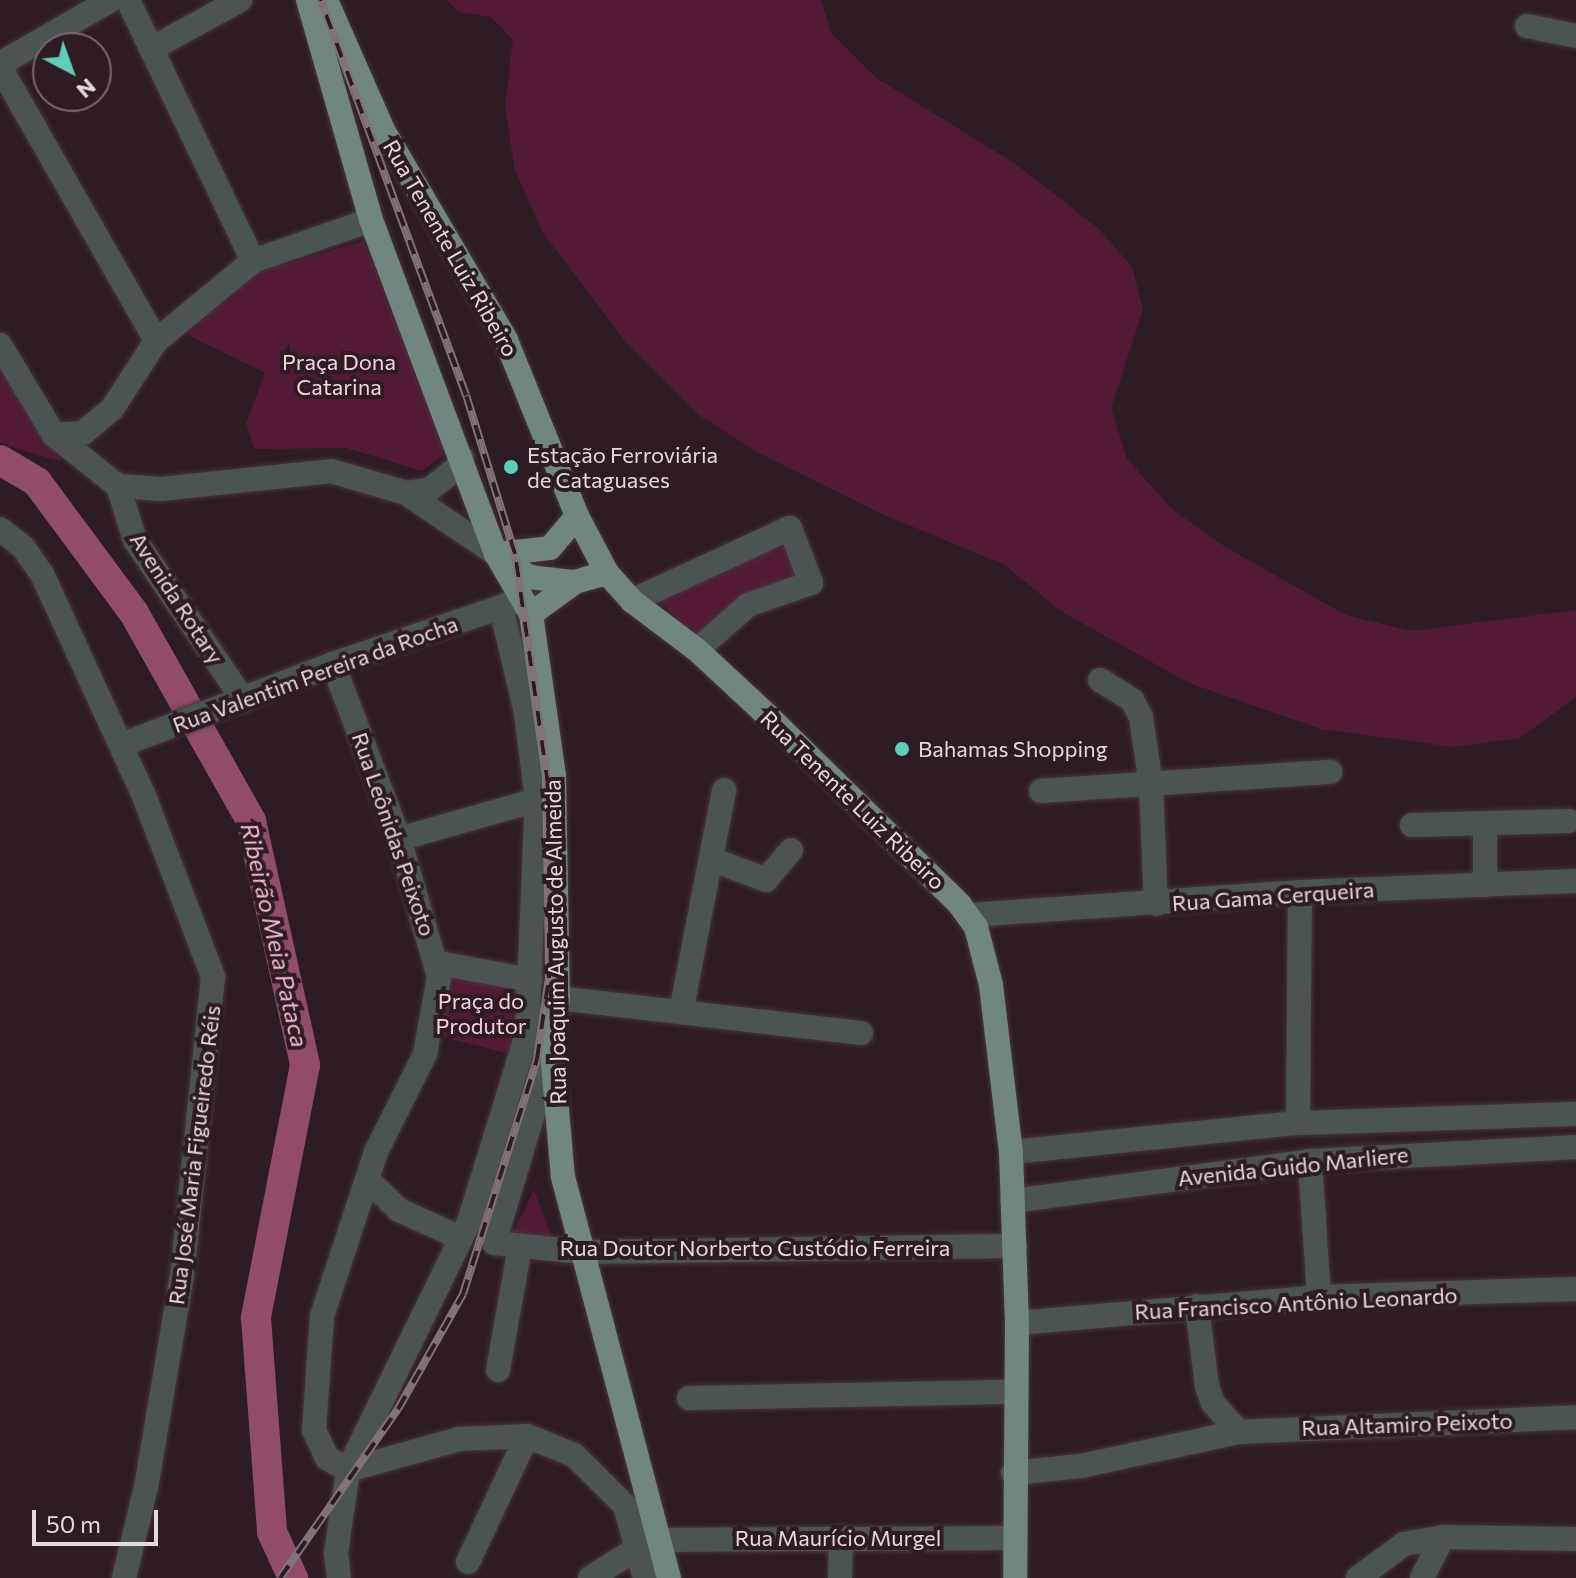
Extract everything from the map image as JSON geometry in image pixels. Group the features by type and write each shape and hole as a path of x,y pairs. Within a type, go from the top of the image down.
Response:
{"main road":[{"name":"Rua Joaquim Augusto de Almeida","path":"308,0 345,138 371,220 516,606 554,775 558,998 552,1052 563,1177 649,1544 669,1578"},
{"name":"Rua Tenente Luiz Ribeiro","path":"326,0 383,130 506,340 577,516 607,573 632,601 697,650 970,915 991,985 1011,1152 1017,1323 1013,1473 1015,1578"},
{"path":"496,554 550,548 577,516"},
{"path":"496,554 529,577 575,582"},
{"path":"516,606 575,582 607,573"}],"street":[{"path":"111,0 0,65 156,341"},
{"path":"128,0 253,261"},
{"path":"151,49 240,0"},
{"path":"1527,26 1576,36"},
{"path":"98,471 93,450 112,409 156,341 253,261 371,220"},
{"path":"0,345 54,435 118,486 161,489 306,470 331,471 406,493 496,554"},
{"path":"54,435 83,433 112,409"},
{"path":"406,493 430,489 457,468 462,458"},
{"name":"Avenida Rotary","path":"118,486 135,540 244,701"},
{"path":"135,540 136,509 161,489"},
{"path":"632,601 790,528 811,583 748,605 697,650"},
{"name":"Rua José Maria Figueiredo Réis","path":"0,529 23,547 42,574 121,745 209,955 213,998 182,1275 146,1487 124,1578"},
{"path":"339,1578 336,1553 348,1470 461,1238 511,1101 527,1035 537,800 516,606"},
{"name":"Rua Valentim Pereira da Rocha","path":"121,745 244,701 333,664 516,606"},
{"name":"Rua Leônidas Peixoto","path":"333,664 399,839 438,963 530,980"},
{"path":"1100,680 1138,709 1151,785 1156,904"},
{"path":"1041,791 1330,772"},
{"path":"681,1012 724,790"},
{"path":"399,839 537,800"},
{"path":"1412,825 1569,821"},
{"path":"1485,825 1485,885"},
{"path":"711,859 766,880 791,850"},
{"name":"Rua Gama Cerqueira","path":"970,915 1300,892 1576,881"},
{"path":"1298,1123 1300,892"},
{"path":"438,963 425,1054 367,1179 322,1316 317,1352 314,1430 327,1458 348,1470 459,1439 527,1436 574,1455 626,1507 649,1544 645,1578"},
{"path":"558,998 861,1033"},
{"name":"Rua Doutor Norberto Custódio Ferreira","path":"552,1052 494,1243 583,1252 1015,1246"},
{"name":"Avenida Guido Marliere","path":"1011,1152 1298,1123 1576,1114"},
{"name":"Avenida Guido Marliere","path":"1012,1201 1310,1161 1576,1147"},
{"path":"1310,1161 1319,1297"},
{"path":"367,1179 399,1210 461,1238"},
{"path":"498,1370 520,1246"},
{"name":"Rua Francisco Antônio Leonardo","path":"1017,1323 1319,1297 1576,1289"},
{"path":"1197,1306 1207,1386 1213,1403 1238,1432"},
{"path":"689,1398 1015,1392"},
{"name":"Rua Altamiro Peixoto","path":"1013,1473 1081,1466 1238,1432 1576,1417"},
{"path":"468,1562 527,1436"},
{"path":"840,1578 841,1537"},
{"name":"Rua Maurício Murgel","path":"649,1544 841,1537 1015,1538"},
{"path":"1358,1578 1404,1544 1443,1537 1576,1539"},
{"path":"1422,1578 1443,1537"},
{"path":"590,1578 649,1544"}],"green space":[{"path":"447,0 821,0 831,33 875,77 1017,165 1099,229 1132,267 1143,310 1111,408 1127,459 1173,510 1227,548 1346,615 1411,631 1576,610 1576,697 1520,738 1454,747 1321,729 1189,683 1059,610 1005,565 882,514 757,452 699,415 625,341 543,233 515,171 505,106 513,40 491,17 459,12"},
{"name":"Praça Dona Catarina","path":"363,241 449,451 422,471 347,448 254,449 246,423 265,373 186,334 256,273"},
{"path":"0,364 62,462 0,443"},
{"path":"788,538 805,575 701,643 655,596"},
{"name":"Praça do Produtor","path":"450,974 520,987 514,1055 443,1037"},
{"path":"534,1190 553,1240 512,1235"}],"waterway":[{"name":"Ribeirão Meia Pataca","path":"0,460 37,482 134,613 251,821 305,1065 256,1318 272,1532 293,1578"}],"railway":[{"path":"280,1578 398,1409 463,1294 537,1059 549,978 548,785 515,554 466,395 321,0"}],"place":[{"name":"Estação Ferroviária de Cataguases","path":"511,467"},
{"name":"Bahamas Shopping","path":"902,749"}]}
